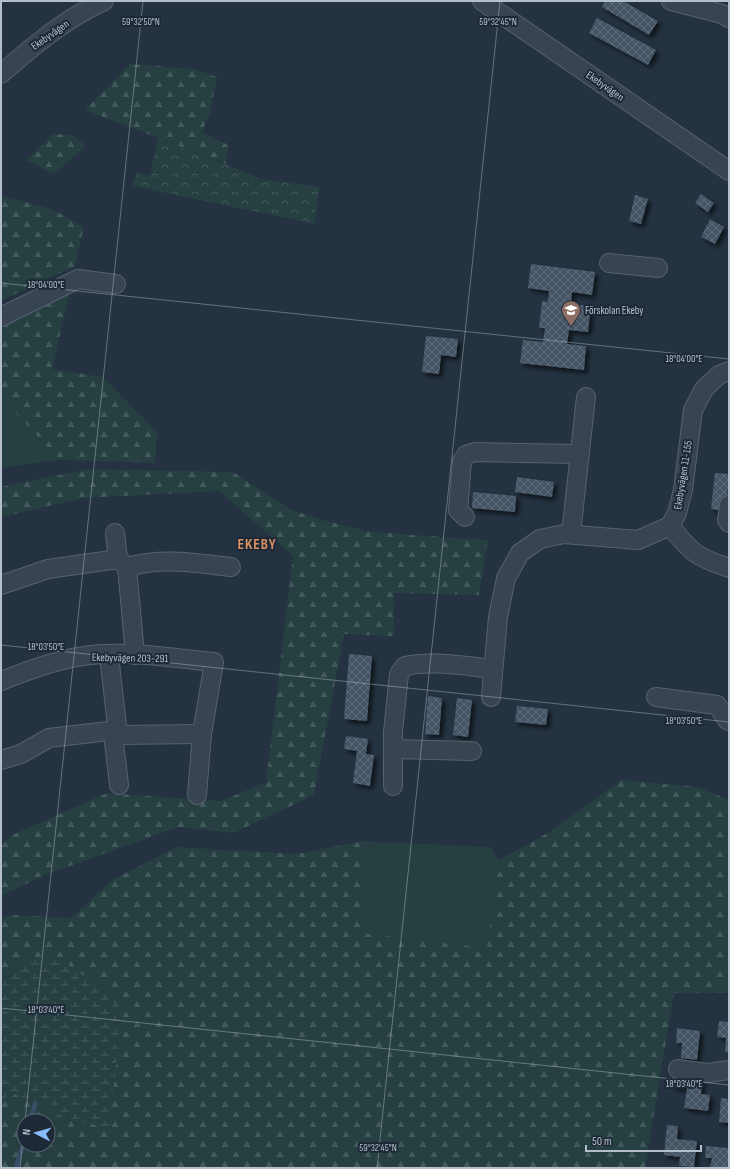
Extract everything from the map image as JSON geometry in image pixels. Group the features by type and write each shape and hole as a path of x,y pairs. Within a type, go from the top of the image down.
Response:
{"street":[{"name":"Ekebyvägen","path":"1,74 35,44 92,6 104,1"},
{"name":"Ekebyvägen","path":"482,1 729,171"},
{"path":"671,1 722,14 729,18"},
{"path":"609,263 658,268"},
{"path":"1,317 78,279 116,284"},
{"name":"Ekebyvägen 11-155","path":"670,526 677,513 683,490 693,410 704,389 719,375 729,371"},
{"path":"571,534 586,397"},
{"path":"465,517 458,510 462,461 466,455 475,452 579,454"},
{"path":"729,505 727,520 729,523"},
{"path":"490,696 498,616 506,578 520,553 540,540 571,534 606,539 638,540 670,526 688,548 702,558 729,568"},
{"path":"116,533 123,563 135,655"},
{"path":"1,585 48,569 123,563 180,561 231,567"},
{"path":"109,655 117,732 114,742 119,785"},
{"name":"Ekebyvägen 203-291","path":"1,681 42,665 78,657 135,655 214,662 202,734"},
{"path":"393,786 393,732 399,674 404,666 415,664 446,664 493,669"},
{"path":"656,698 717,705 729,721"},
{"path":"1,760 21,754 49,738 117,732 202,734 197,795"},
{"path":"394,749 472,751"},
{"path":"678,1069 708,1073 729,1070"}],"green space":[{"path":"130,64 194,69 217,77 210,113 202,132 228,145 226,164 85,110"},
{"path":"53,134 73,135 86,146 54,174 26,160"},
{"path":"158,138 262,179 319,187 315,224 132,186 137,173 150,175"},
{"path":"1,196 52,209 84,227 75,266 1,301"},
{"path":"71,287 52,369 103,377 157,432 155,463 59,460 1,397 1,328"},
{"path":"1,397 59,460 1,468"},
{"path":"88,469 233,472 292,510 322,520 371,532 488,540 479,595 394,593 394,636 344,634 314,795 233,833 178,827 45,875 1,896 1,846 12,835 107,793 220,801 266,783 293,556 219,491 84,498 1,517 1,487"},
{"path":"621,780 697,787 729,800 729,993 674,993 645,1168 1,1168 1,1101 10,1092 55,1113 16,1113 16,1153 56,1153 56,1114 72,1121 22,960 1,984 1,919 10,915 71,918 114,879 176,847 297,854 363,841 360,933 487,948 499,860 551,831"},
{"path":"363,841 491,847 499,860 487,948 360,934"},
{"path":"22,960 62,961 104,989 122,1012 109,1127 72,1121 11,1092 1,1101 1,984"}],"building":[{"path":"605,1 623,1 658,21 649,35 602,7"},
{"path":"597,18 656,50 648,65 589,33"},
{"path":"701,194 714,203 708,212 695,203"},
{"path":"635,195 648,199 641,224 629,221"},
{"path":"710,219 724,227 715,244 701,237"},
{"path":"531,264 595,272 592,295 572,292 571,304 591,306 588,332 569,330 567,344 586,346 584,370 520,363 523,340 543,342 545,328 539,328 542,301 548,302 549,291 528,288"},
{"path":"426,336 458,339 456,357 441,355 439,374 422,372"},
{"path":"715,473 729,474 726,511 711,509"},
{"path":"517,477 554,482 552,497 515,492"},
{"path":"473,492 516,496 515,512 472,508"},
{"path":"349,654 372,656 367,721 344,719"},
{"path":"428,696 442,698 439,735 425,734"},
{"path":"457,698 472,700 468,737 453,735"},
{"path":"517,706 548,709 546,725 515,722"},
{"path":"346,736 368,739 366,754 374,755 370,786 353,783 357,751 344,749"},
{"path":"719,1021 729,1022 729,1053 725,1052 726,1038 717,1037"},
{"path":"677,1028 700,1031 697,1060 681,1058 682,1043 676,1043"},
{"path":"673,1076 702,1079 701,1094 710,1095 708,1111 684,1108 687,1088 672,1087"},
{"path":"721,1098 729,1099 729,1123 719,1122"},
{"path":"667,1125 678,1126 677,1139 697,1141 694,1167 679,1166 680,1157 664,1155"},
{"path":"706,1146 729,1148 728,1168 710,1168 712,1158 705,1158"}],"waterway":[{"path":"32,1113 35,1104"},
{"path":"16,1168 20,1153"}],"place":[{"name":"Förskolan Ekeby","path":"571,327"}],"district":[{"name":"EKEBY","path":"257,544"}]}
